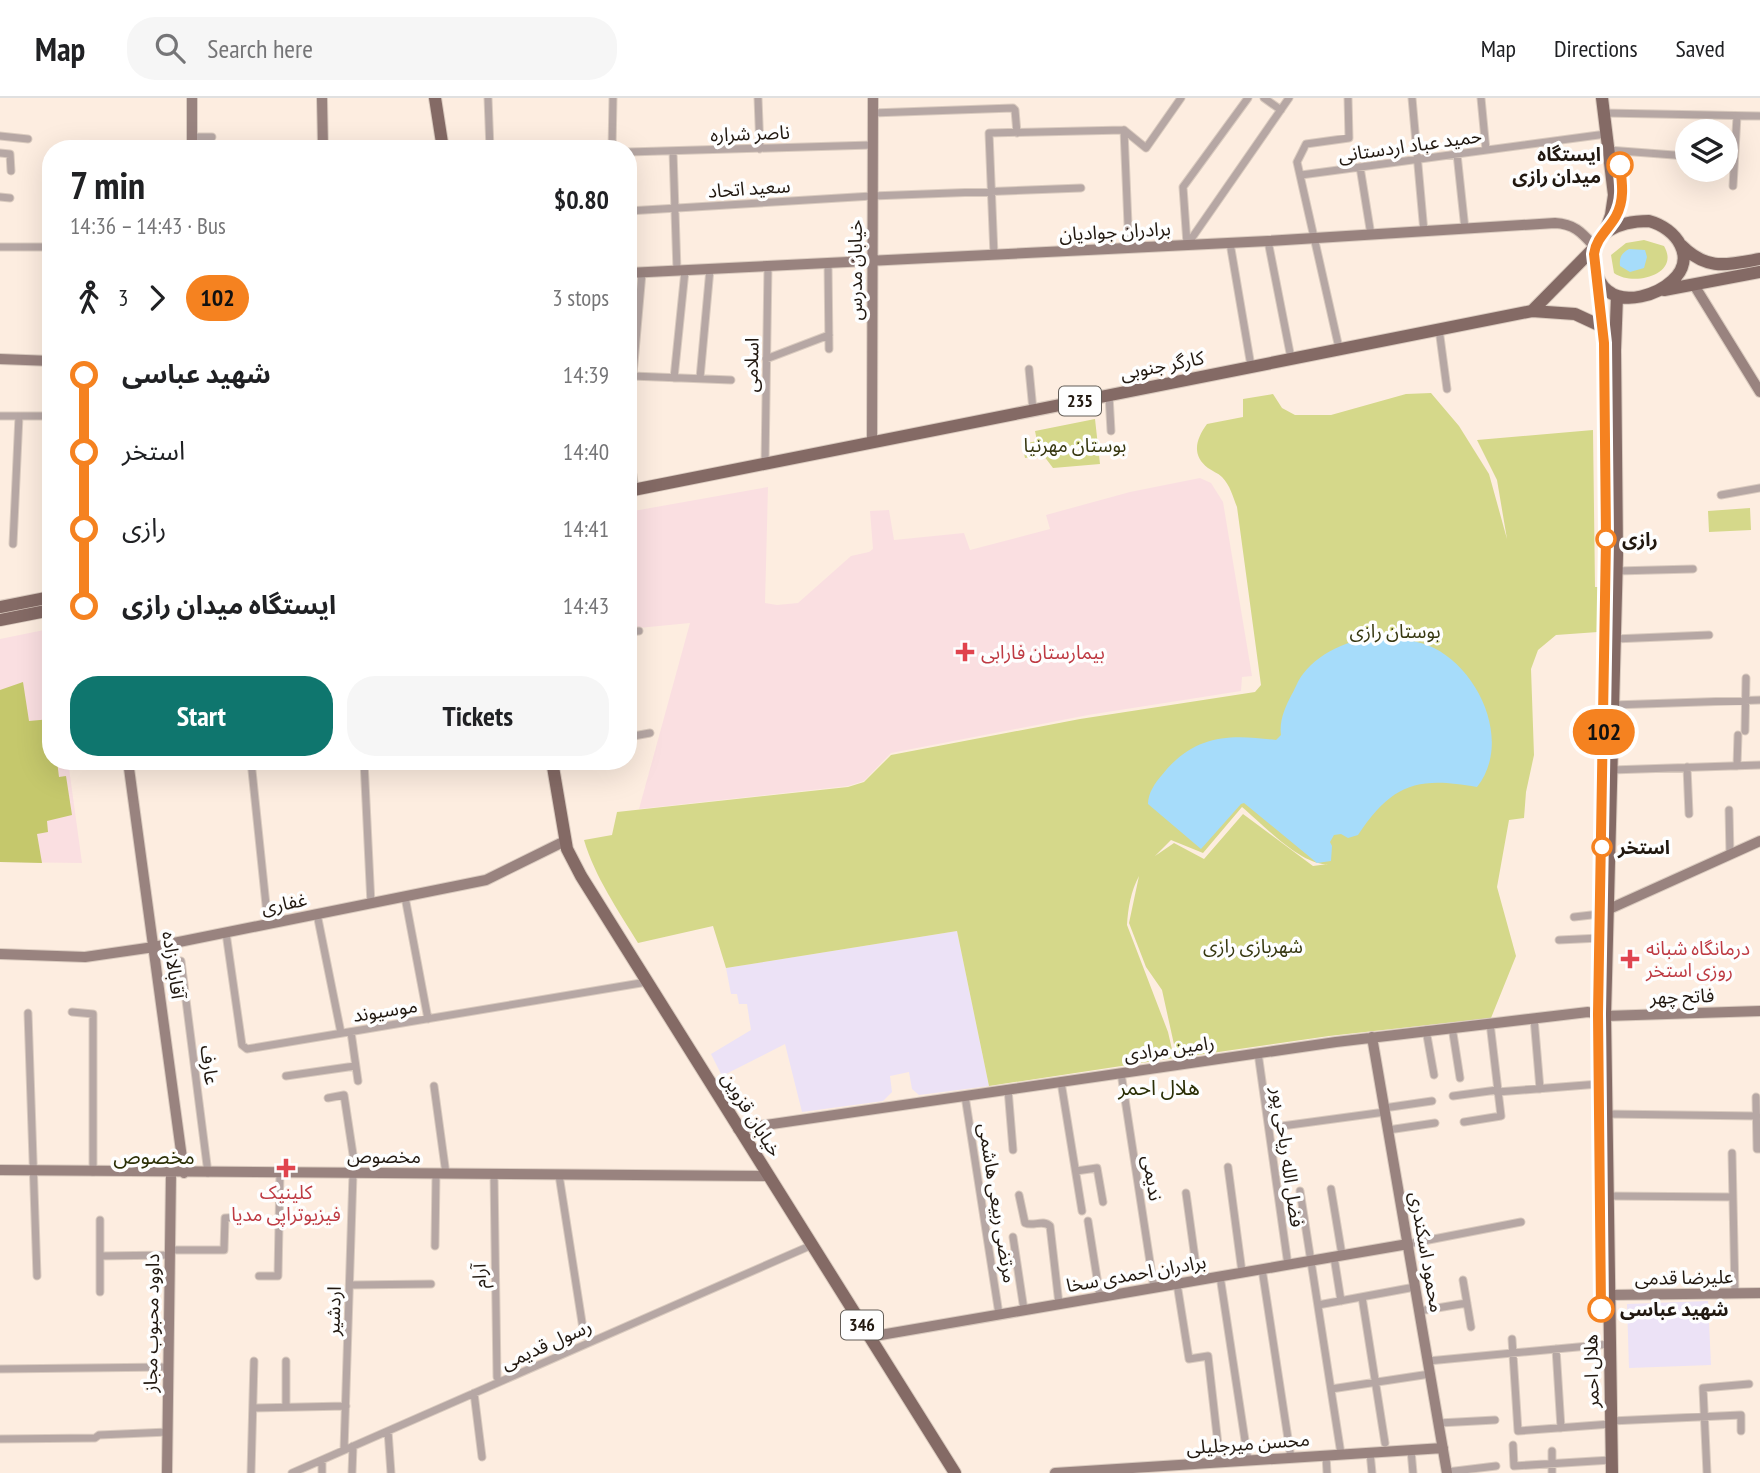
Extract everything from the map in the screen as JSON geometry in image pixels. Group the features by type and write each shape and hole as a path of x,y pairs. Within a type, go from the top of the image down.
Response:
{"main road":[{"path":"435,98 442,140"},
{"path":"1531,311 1595,247 1604,233 1613,208 1602,98"},
{"path":"1604,233 1627,222 1649,221 1659,223 1673,233 1690,254 1708,264 1728,265 1760,259"},
{"path":"1654,292 1677,276 1683,257 1681,245"},
{"path":"1595,247 1594,262 1600,283 1617,296 1636,297 1760,272"},
{"name":"هلال احمر","path":"1611,1466 1604,912 1616,571 1617,296"},
{"name":"کارگر جنوبی","path":"637,489 1531,311 1575,314 1603,327 1615,350"},
{"path":"0,607 42,599"},
{"path":"0,620 42,612"},
{"name":"خیابان قزوین","path":"553,770 565,841 581,876 955,1473"}],"street":[{"path":"192,98 192,140"},
{"path":"322,98 323,140"},
{"path":"488,98 490,140"},
{"path":"612,140 613,98"},
{"path":"758,98 760,149"},
{"name":"خیابان مدرس","path":"872,443 873,98"},
{"path":"994,255 989,133 1124,130 1146,148 1181,98"},
{"path":"1186,245 1183,187 1248,98"},
{"path":"1264,98 1281,110"},
{"path":"1186,245 1289,98"},
{"path":"1339,348 1297,162 1306,144 1349,138 1348,98"},
{"path":"1412,98 1424,232"},
{"path":"1481,98 1486,150"},
{"path":"873,113 1015,108 1017,132"},
{"path":"1604,113 1760,116"},
{"path":"1733,186 1737,116"},
{"path":"1124,130 1129,248"},
{"name":"حمید عباد اردستانی","path":"1301,175 1606,134"},
{"path":"0,136 28,139"},
{"path":"202,140 212,137"},
{"name":"ناصر شراره","path":"637,152 872,145"},
{"path":"1608,150 1662,149 1675,153"},
{"path":"673,151 674,208 681,271 674,378"},
{"path":"0,153 10,154 11,171"},
{"path":"1457,154 1465,229"},
{"path":"1360,167 1371,235"},
{"name":"سعید اتحاد","path":"637,210 872,196 1081,188"},
{"path":"0,197 10,198"},
{"name":"برادران جوادیان","path":"637,273 1565,223 1578,229 1595,247"},
{"path":"1268,241 1291,358"},
{"path":"1230,243 1251,366"},
{"path":"0,247 42,247"},
{"path":"828,263 829,349"},
{"name":"اسلامی","path":"765,464 768,266"},
{"path":"700,378 710,269"},
{"path":"637,324 642,273"},
{"path":"1694,285 1760,392"},
{"path":"1439,328 1447,389"},
{"path":"766,359 829,335"},
{"path":"0,359 42,361"},
{"path":"1029,369 1033,410"},
{"path":"637,376 731,380"},
{"path":"1109,395 1111,430"},
{"path":"0,416 42,416"},
{"path":"13,544 19,416"},
{"path":"1721,495 1760,488"},
{"path":"1616,571 1693,569"},
{"path":"1614,639 1709,635"},
{"path":"1737,766 1745,678"},
{"path":"1613,705 1760,700"},
{"path":"637,735 650,733"},
{"path":"1611,770 1760,765"},
{"path":"1687,767 1689,814"},
{"name":"آقابالازاده","path":"129,770 184,1172"},
{"path":"252,770 268,924"},
{"path":"364,770 371,904"},
{"path":"1729,810 1730,855"},
{"name":"غفاری","path":"0,954 85,957 226,933 486,880 565,841"},
{"path":"1574,917 1604,912 1760,841"},
{"path":"405,897 428,1019"},
{"path":"317,914 341,1033"},
{"name":"موسیوند","path":"226,933 243,1048 647,982"},
{"path":"1559,940 1600,938"},
{"name":"عارف","path":"181,961 208,1173"},
{"name":"فاتح چهر","path":"1605,1016 1760,1011"},
{"path":"72,1012 93,1014 93,1172"},
{"name":"رامین مرادی","path":"738,1129 1372,1037 1588,1012 1605,1016"},
{"path":"29,1013 37,1276"},
{"path":"1534,1018 1540,1088"},
{"path":"1464,1122 1501,1116 1490,1023"},
{"path":"1452,1027 1460,1078"},
{"path":"1426,1030 1434,1075"},
{"path":"351,1032 358,1080"},
{"name":"محمود اسکندری","path":"1372,1037 1447,1472"},
{"name":"فضل الله ریاحی پور","path":"1258,1053 1288,1265"},
{"path":"286,1076 355,1066"},
{"name":"ندیمی","path":"1121,1073 1154,1288"},
{"path":"1061,1082 1082,1212"},
{"path":"1452,1096 1599,1084"},
{"path":"434,1086 441,1174 435,1246"},
{"path":"1008,1090 1013,1150"},
{"name":"اردشیر","path":"328,1098 344,1096 355,1174 344,1450"},
{"name":"مرتضی ربیعی هاشمی","path":"965,1096 999,1314"},
{"path":"1756,1097 1757,1149 1760,1149"},
{"path":"1282,1126 1432,1101"},
{"path":"1606,1114 1757,1116"},
{"path":"1388,1130 1435,1123"},
{"path":"1732,1153 1735,1293"},
{"path":"1228,1167 1242,1272"},
{"path":"1076,1171 1097,1168 1103,1202"},
{"name":"مخصوص","path":"0,1170 769,1176"},
{"name":"داوود محبوب مجاز","path":"167,1473 171,1172"},
{"path":"259,1276 278,1276 280,1173"},
{"name":"آرام","path":"494,1174 497,1377"},
{"path":"559,1175 584,1335"},
{"path":"1331,1189 1341,1301"},
{"path":"1300,1191 1341,1454"},
{"path":"1186,1193 1198,1280"},
{"path":"1019,1195 1025,1223 1047,1223 1050,1226 1059,1304"},
{"path":"1608,1196 1733,1197"},
{"path":"100,1256 224,1250 225,1218 243,1217"},
{"path":"100,1220 100,1292"},
{"path":"1088,1221 1100,1297"},
{"path":"1408,1244 1521,1222"},
{"path":"1013,1237 1024,1310"},
{"name":"رسول قدیمی","path":"292,1473 812,1244"},
{"name":"برادران احمدی سخا","path":"869,1337 1408,1244"},
{"path":"1262,1269 1291,1458"},
{"path":"1220,1276 1248,1460"},
{"path":"1463,1280 1471,1327"},
{"path":"350,1284 431,1284"},
{"path":"1318,1305 1415,1287"},
{"path":"1178,1290 1189,1359 1208,1356 1220,1462"},
{"name":"علیرضا قدمی","path":"1609,1295 1760,1293"},
{"path":"1363,1297 1385,1443"},
{"path":"1419,1311 1467,1303"},
{"path":"1512,1339 1518,1431 1741,1415 1741,1432"},
{"path":"1428,1361 1610,1344"},
{"path":"1556,1349 1560,1428"},
{"path":"251,1473 254,1361"},
{"path":"286,1361 286,1407"},
{"path":"0,1369 168,1367"},
{"path":"1331,1389 1430,1374"},
{"path":"1707,1473 1703,1388 1749,1384"},
{"path":"474,1393 482,1457"},
{"path":"253,1408 346,1406"},
{"path":"1439,1423 1495,1420"},
{"path":"388,1431 391,1473"},
{"path":"0,1439 96,1438 99,1435 168,1432"},
{"path":"1513,1445 1514,1466 1552,1463 1611,1466"},
{"path":"352,1473 353,1446"},
{"name":"محسن میرجلیلی","path":"1055,1473 1443,1448"},
{"path":"1411,1450 1413,1473"},
{"path":"1552,1451 1552,1473"},
{"path":"1370,1452 1372,1473"},
{"path":"1326,1455 1327,1473"},
{"path":"322,1460 322,1473"},
{"path":"1447,1472 1496,1466"}],"shaded area":[{"name":"بیمارستان فارابی","path":"1200,478 1211,483 1223,502 1252,676 1242,677 1241,691 1088,715 891,753 864,781 848,786 639,809 690,623 637,628 637,510 768,487 765,603 777,605 798,603 851,556 873,549 870,511 889,510 894,540 964,533 970,550 1050,529 1046,515 1130,492"},
{"path":"42,630 42,770 69,770 82,863 0,862 0,639"},
{"path":"957,931 989,1086 919,1095 912,1089 909,1072 890,1076 892,1092 883,1101 802,1112 785,1044 722,1076 711,1054 751,1030 747,1004 739,1004 737,994 731,994 726,968"},
{"path":"1708,1301 1711,1365 1629,1368 1627,1304"}],"green space":[{"path":"1644,240 1664,246 1668,256 1661,271 1652,276 1632,279 1614,273 1611,255 1626,243"},
{"name":"بوستان رازی","path":"1431,393 1459,426 1489,474 1507,539 1497,480 1477,440 1593,430 1598,632 1556,635 1538,650 1531,669 1534,755 1526,792 1524,818 1509,820 1497,887 1516,956 1491,1018 1329,1036 1177,1058 1162,990 1146,967 1129,923 1139,876 1130,900 1127,925 1168,1032 1174,1058 989,1086 957,931 726,968 713,926 638,943 601,880 584,840 612,835 617,812 848,787 864,782 891,755 1080,719 1255,692 1261,685 1237,507 1225,480 1199,458 1197,447 1200,435 1207,424 1243,417 1243,399 1273,394 1282,408 1295,415 1331,415 1406,394","holes":["1242,807 1295,852 1307,859 1328,864 1313,866 1243,814 1204,859 1174,843 1155,856 1171,840 1203,853"]},
{"name":"بوستان مهرنیا","path":"1095,419 1100,464 1053,468 1044,456 1025,458 1022,444 1037,441 1035,431"},
{"path":"1750,508 1751,530 1709,532 1708,511"},
{"path":"23,682 29,721 42,720 42,770 58,770 59,777 66,776 72,815 47,821 48,832 37,834 42,863 0,862 0,690"}],"water":[{"path":"1629,249 1645,250 1647,257 1644,268 1630,272 1620,266 1624,252"},
{"path":"1387,636 1434,648 1465,673 1477,690 1491,730 1492,750 1487,769 1477,787 1422,784 1395,794 1382,804 1358,835 1348,838 1341,834 1334,835 1330,842 1331,861 1317,863 1244,803 1201,849 1148,804 1152,788 1174,761 1200,744 1243,737 1276,740 1281,735 1287,704 1311,665 1341,646"}],"bus line":[{"name":"102","path":"1601,1309 1598,1014 1606,538 1604,343 1594,254 1598,240 1617,214 1621,201 1623,189 1620,165"}],"place":[{"name":"ایستگاه میدان رازی","path":"1620,165"},
{"name":"رازی","path":"1606,539"},
{"name":"بیمارستان فارابی","path":"965,652"},
{"name":"استخر","path":"1602,847"},
{"name":"درمانگاه شبانه روزی استخر","path":"1630,959"},
{"name":"کلینیک فیزیوتراپی مدیا","path":"286,1168"},
{"name":"شهید عباسی","path":"1601,1309"}],"district":[{"name":"هلال احمر","path":"1159,1088"},
{"name":"مخصوص","path":"154,1157"}],"park label":[{"name":"شهربازی رازی","path":"1253,946"}]}
